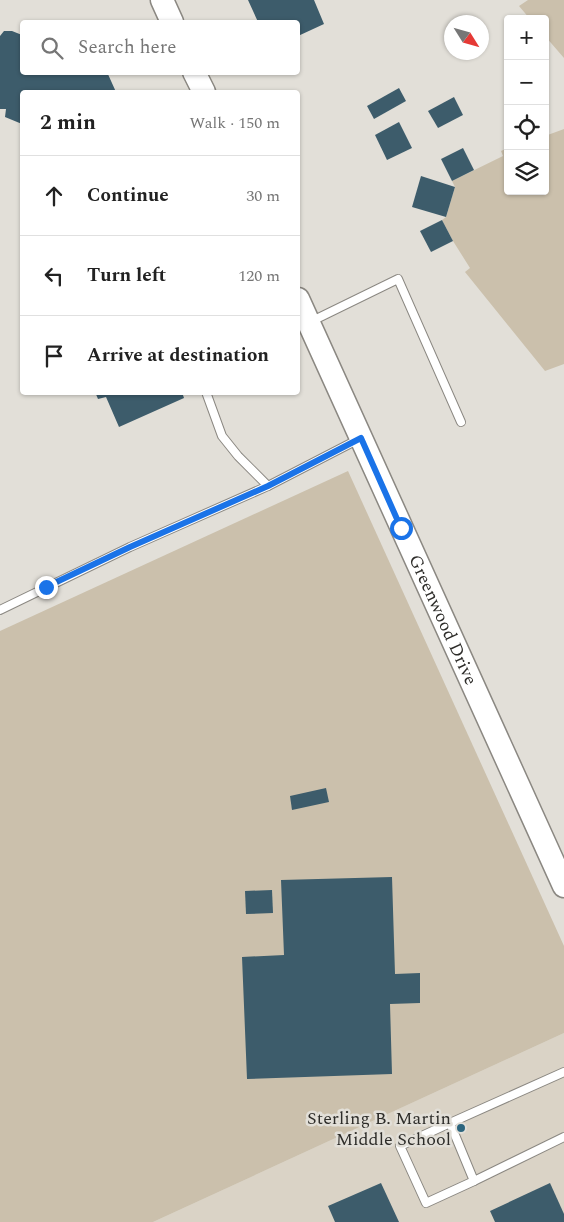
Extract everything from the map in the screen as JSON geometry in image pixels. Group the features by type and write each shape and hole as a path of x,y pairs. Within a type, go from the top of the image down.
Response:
{"main road":[{"path":"162,0 171,20"},
{"path":"196,75 203,90"},
{"name":"Greenwood Drive","path":"300,304 564,886"}],"lane":[{"path":"308,322 398,279 461,422"},
{"path":"207,395 222,436 238,456 268,486"},
{"path":"0,610 130,547 268,486 361,438"},
{"path":"564,1072 400,1146 426,1203 564,1138"},
{"path":"450,1123 474,1181"}],"shaded area":[{"path":"528,0 564,0 564,58 549,41 549,15 527,15 519,6"},
{"path":"564,129 564,364 545,371 465,272 470,268 442,220 446,217 455,187 452,181 503,156 501,151 504,150 504,195 549,195 549,135"},
{"path":"348,471 564,946 564,1033 153,1222 0,1222 0,631"},
{"name":"Sterling B. Martin Middle School","path":"564,1033 564,1222 153,1222"}],"building":[{"path":"248,0 314,0 324,24 300,35 300,20 257,20"},
{"path":"4,31 12,31 20,34 20,75 108,75 115,90 20,90 20,123 5,117 6,109 0,109 0,36"},
{"path":"399,88 406,101 374,119 367,106"},
{"path":"454,97 463,115 438,128 428,111"},
{"path":"399,122 412,148 387,160 375,135"},
{"path":"463,148 474,170 452,181 441,159"},
{"path":"421,176 455,187 446,217 412,207"},
{"path":"442,220 453,241 431,252 420,231"},
{"path":"96,395 183,395 184,398 119,427 106,397 98,399"},
{"path":"326,788 329,802 292,810 290,796"},
{"path":"392,877 395,974 420,973 420,1003 390,1004 392,1074 247,1079 242,957 284,955 281,880"},
{"path":"272,890 273,913 246,914 245,891"},
{"path":"381,1183 399,1222 335,1222 328,1206"},
{"path":"550,1183 564,1214 564,1222 495,1222 490,1211"}],"place":[{"name":"Sterling B. Martin Middle School","path":"461,1128"}],"route":[{"path":"46,587 130,547 268,486 361,438 401,528"}]}
